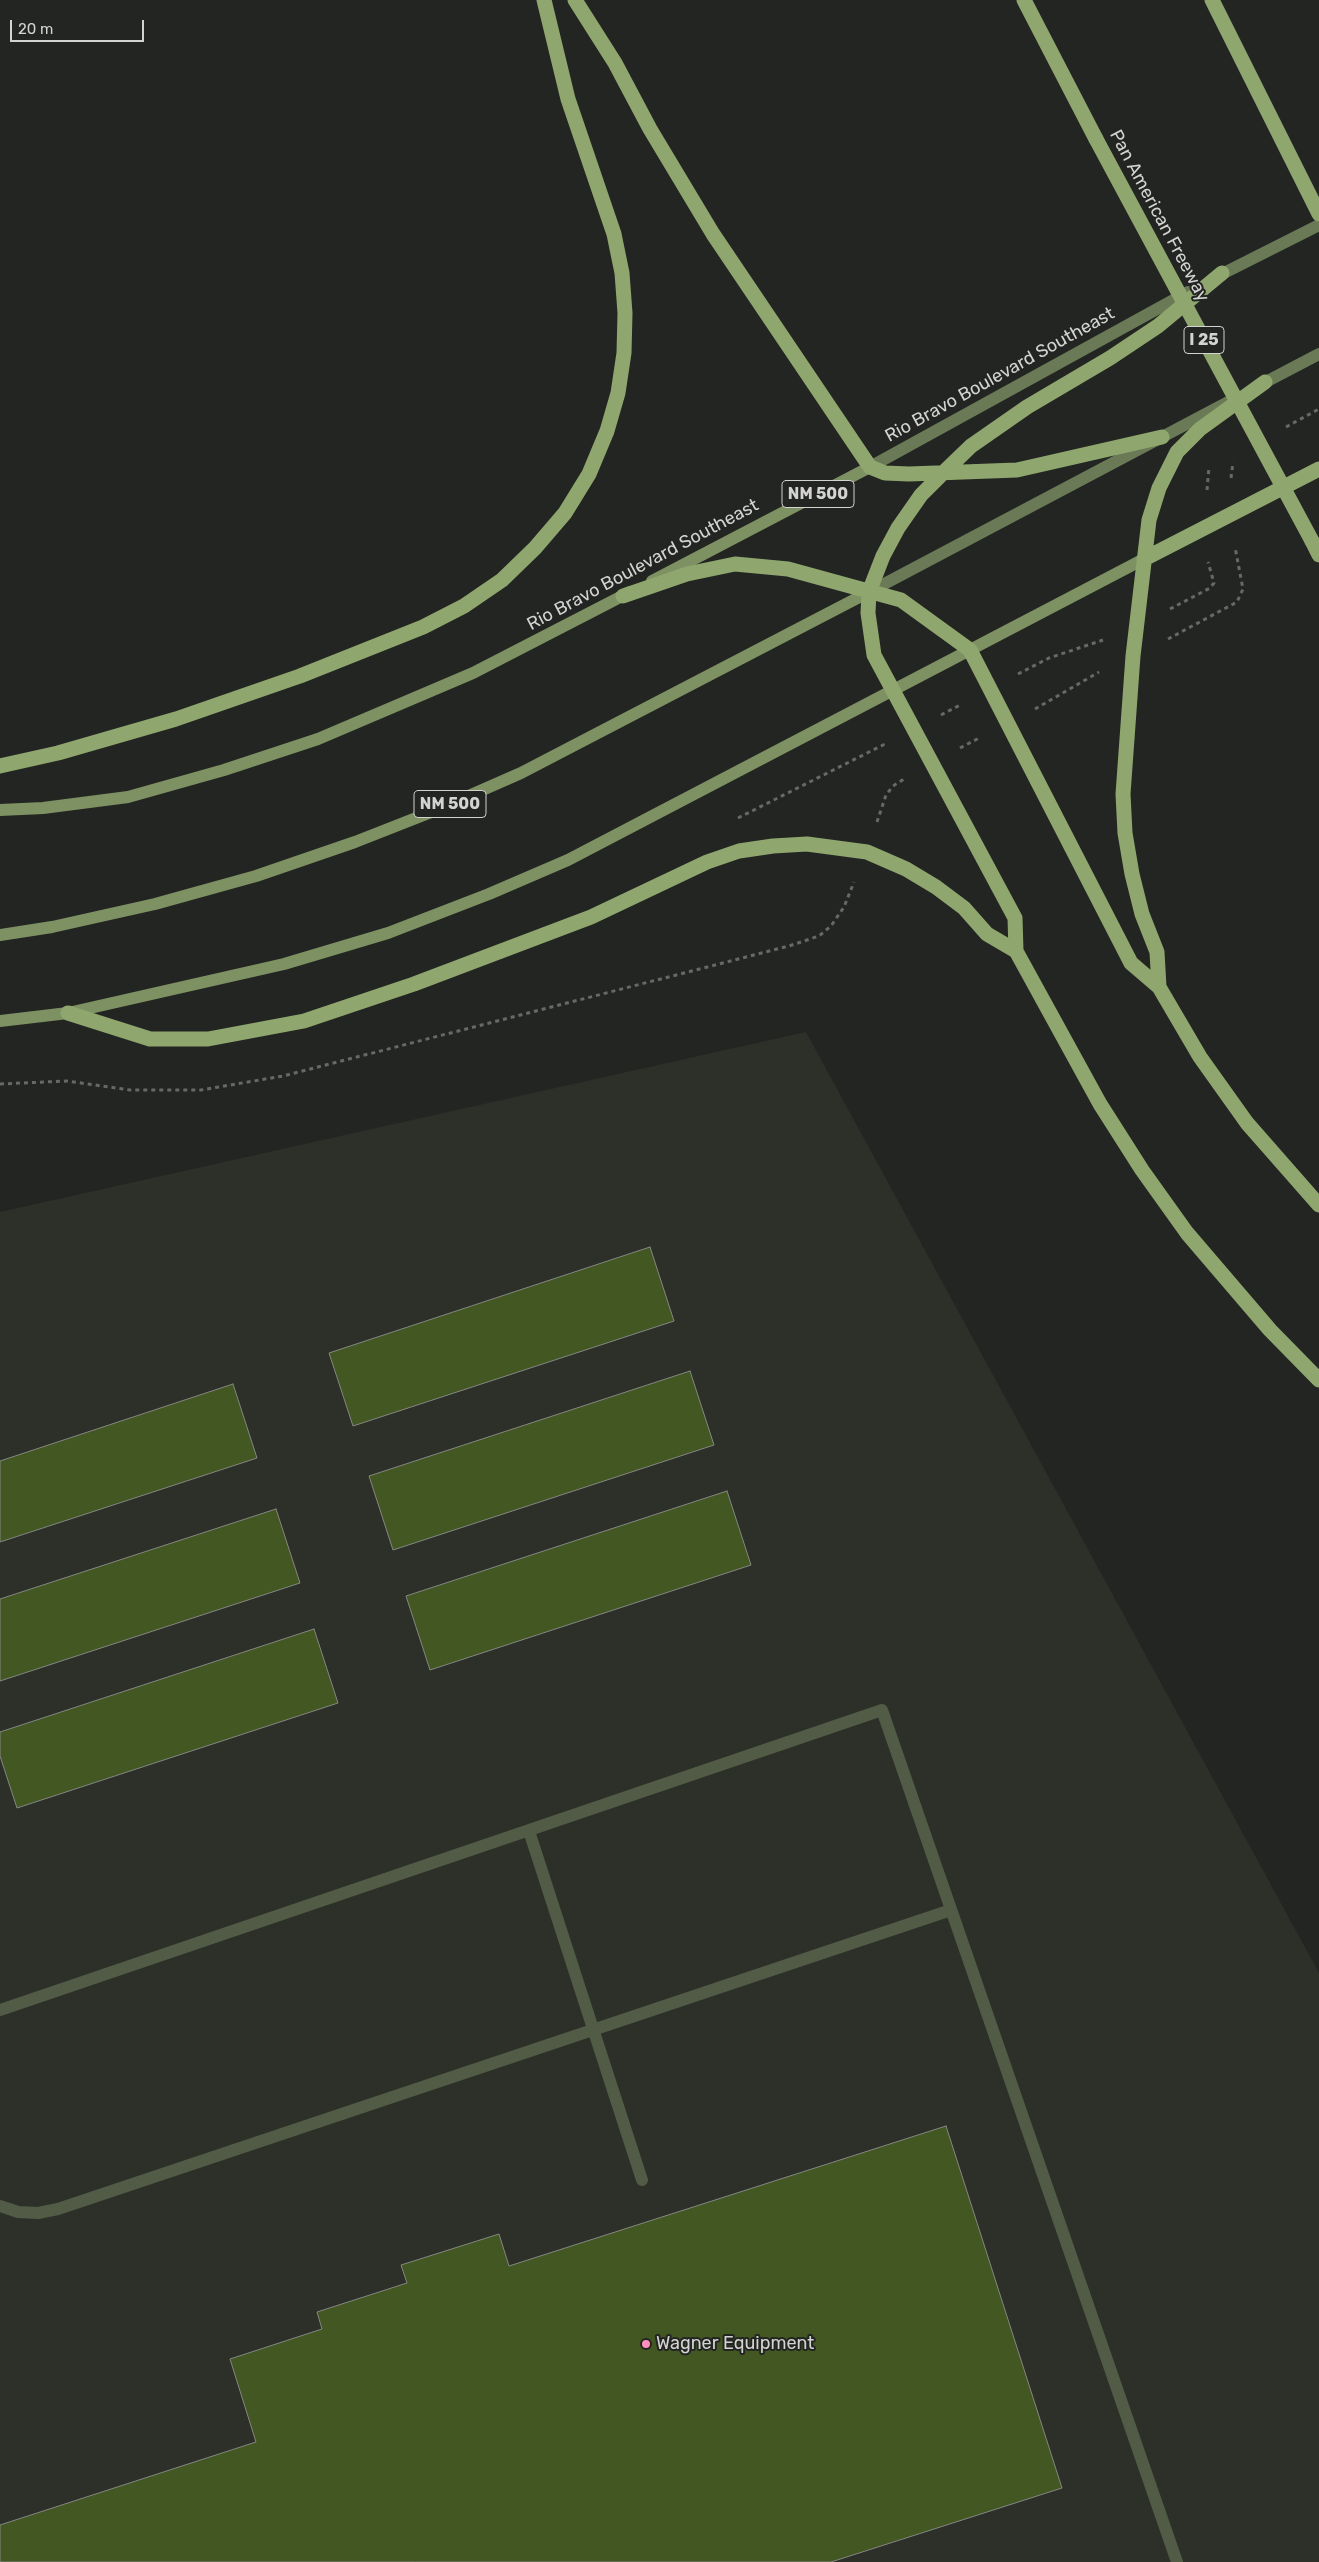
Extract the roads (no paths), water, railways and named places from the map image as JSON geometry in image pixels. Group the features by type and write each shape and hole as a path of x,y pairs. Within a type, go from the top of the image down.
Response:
{"highway":[{"path":"0,766 58,753 176,719 300,676 422,627 464,606 502,580 535,548 565,513 589,474 607,431 618,392 624,353 625,313 622,273 614,234 568,99 544,0"},
{"path":"575,0 615,63 674,170 713,234 870,466 885,473 909,474 1017,470 1162,437"},
{"name":"Pan American Freeway","path":"1024,0 1096,139 1319,555"},
{"path":"1212,0 1319,214"},
{"path":"1222,273 1158,326 1110,358 1026,407 971,446 921,495 898,528 883,556 869,592 868,613 874,656 915,729 1015,918 1016,951 1100,1104 1148,1178 1188,1233 1228,1283 1270,1330 1319,1380"},
{"path":"1159,987 1157,952 1142,914 1132,874 1125,834 1123,794 1124,755 1149,520 1156,496 1177,452 1200,429 1265,382"},
{"path":"1144,559 1319,469"},
{"path":"624,596 687,574 734,564 788,569 901,600 970,650 1131,963 1159,987 1200,1057 1247,1123 1299,1185 1319,1205"},
{"path":"68,1014 150,1039 208,1039 304,1021 414,984 591,917 707,862 739,851 773,846 807,844 866,852 906,869 936,887 964,908 987,934 1016,951"}],"main road":[{"name":"Rio Bravo Boulevard Southeast","path":"0,810 43,808 128,797 224,770 318,739 473,673 624,596 870,466 1222,273 1319,225"},
{"name":"NM 500","path":"0,935 155,904 256,876 355,842 439,809 521,773 869,592 1319,354"},
{"path":"0,1020 68,1014 284,964 388,933 490,894 568,860 1144,559"}],"lane":[{"path":"0,2010 882,1710 1177,2562"},
{"path":"529,1831 642,2180"},
{"path":"0,2206 18,2212 38,2213 58,2209 951,1910"}],"place":[{"name":"Wagner Equipment","path":"646,2344"}]}
